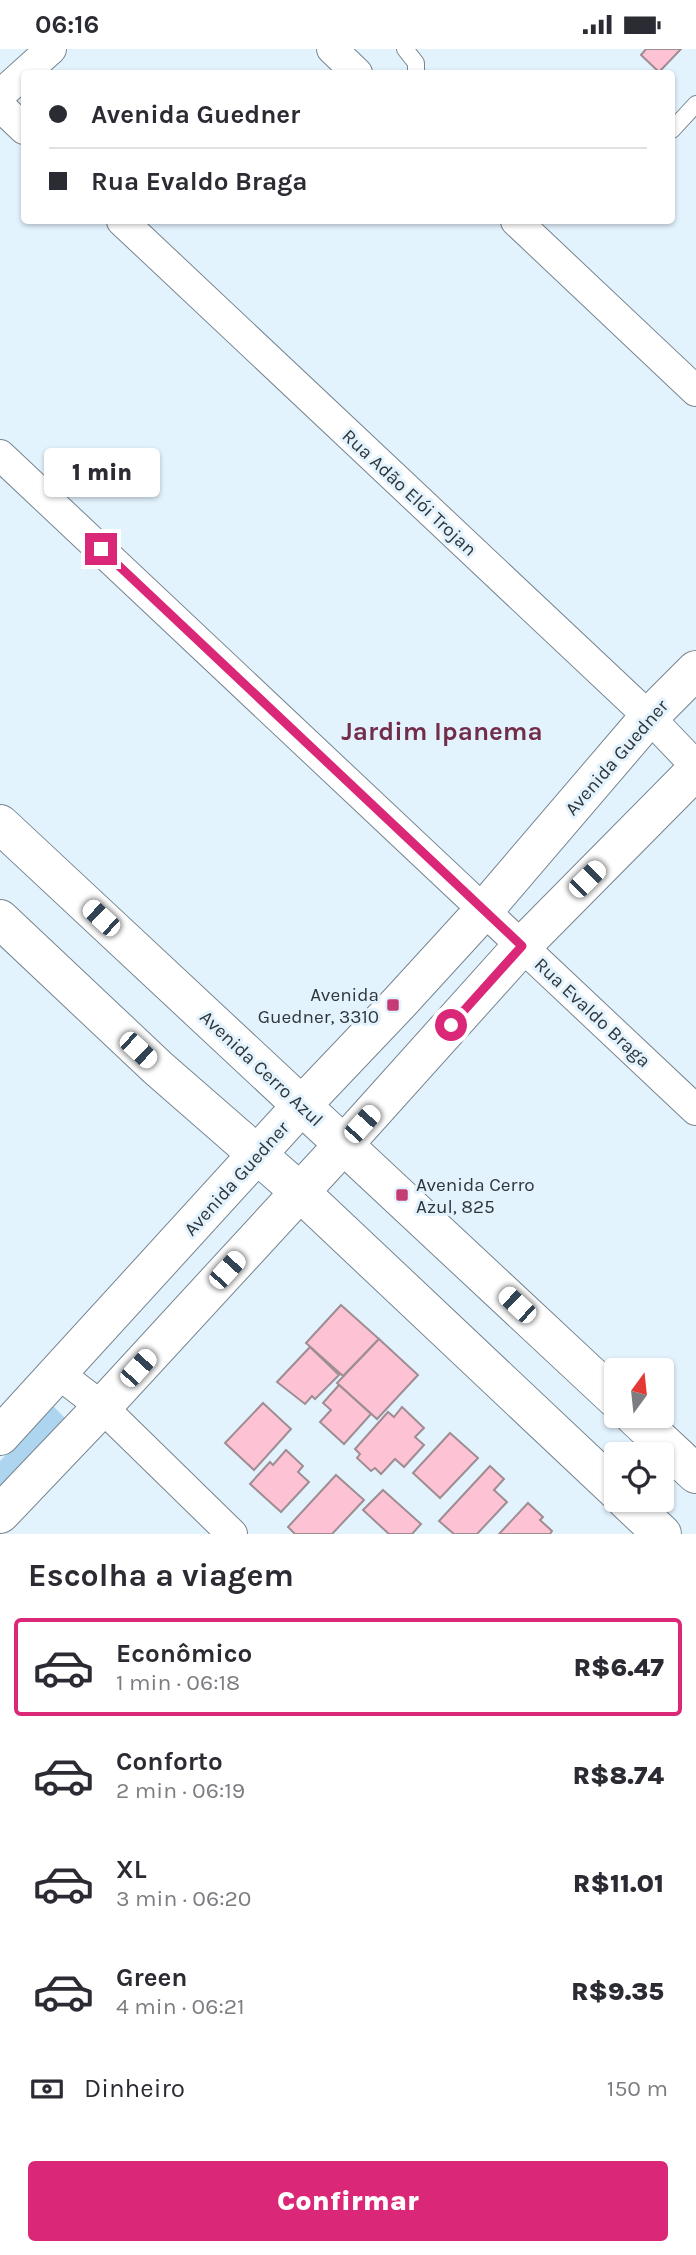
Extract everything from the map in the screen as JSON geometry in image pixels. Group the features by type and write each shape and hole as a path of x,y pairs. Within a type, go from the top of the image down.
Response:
{"street":[{"path":"28,70 51,49"},
{"path":"332,49 355,70"},
{"path":"0,95 21,76"},
{"path":"0,106 21,126"},
{"name":"Rua Adão Elói Trojan","path":"125,224 649,717 696,768"},
{"path":"519,224 696,391"},
{"name":"Rua Evaldo Braga","path":"0,455 696,1109"},
{"name":"Avenida Guedner","path":"0,1436 485,909 649,717 696,670"},
{"path":"0,1514 345,1143 522,946 696,768"},
{"name":"Avenida Cerro Azul","path":"0,824 345,1143 604,1388"},
{"path":"0,919 158,1068 299,1191 604,1479"},
{"path":"59,1374 102,1407 232,1534"},
{"path":"647,1428 696,1474"},
{"path":"639,1512 662,1534"}],"lane":[{"path":"405,49 415,63 416,70"},
{"path":"675,127 696,104"}],"shaded area":[{"path":"53,1406 66,1419 0,1488 0,1461"}],"building":[{"path":"646,49 681,49 661,70 657,70 641,55"},
{"path":"341,1305 379,1339 343,1376 306,1343"},
{"path":"379,1339 418,1375 377,1419 337,1383"},
{"path":"310,1347 339,1375 315,1399 312,1396 305,1404 277,1382"},
{"path":"339,1385 371,1414 344,1444 320,1422 331,1410 323,1403"},
{"path":"263,1403 291,1429 254,1470 225,1443"},
{"path":"402,1407 424,1428 415,1437 424,1445 404,1467 395,1459 381,1474 375,1468 371,1471 357,1458 360,1454 355,1449 388,1412 394,1417"},
{"path":"450,1433 478,1458 440,1498 413,1473"},
{"path":"286,1450 303,1466 298,1472 309,1482 281,1512 250,1484 270,1462 273,1465"},
{"path":"490,1466 504,1479 494,1490 507,1502 477,1534 454,1534 439,1521"},
{"path":"336,1475 364,1500 332,1534 295,1534 288,1527"},
{"path":"383,1490 421,1524 412,1534 389,1534 363,1510"},
{"path":"528,1503 543,1517 540,1520 552,1531 550,1534 499,1534"}],"place":[{"name":"Avenida Guedner, 3310","path":"393,1005"},
{"name":"Avenida Cerro Azul, 825","path":"402,1195"}],"district":[{"name":"Jardim Ipanema","path":"442,731"}],"route":[{"path":"101,549 522,946 451,1025"}]}
